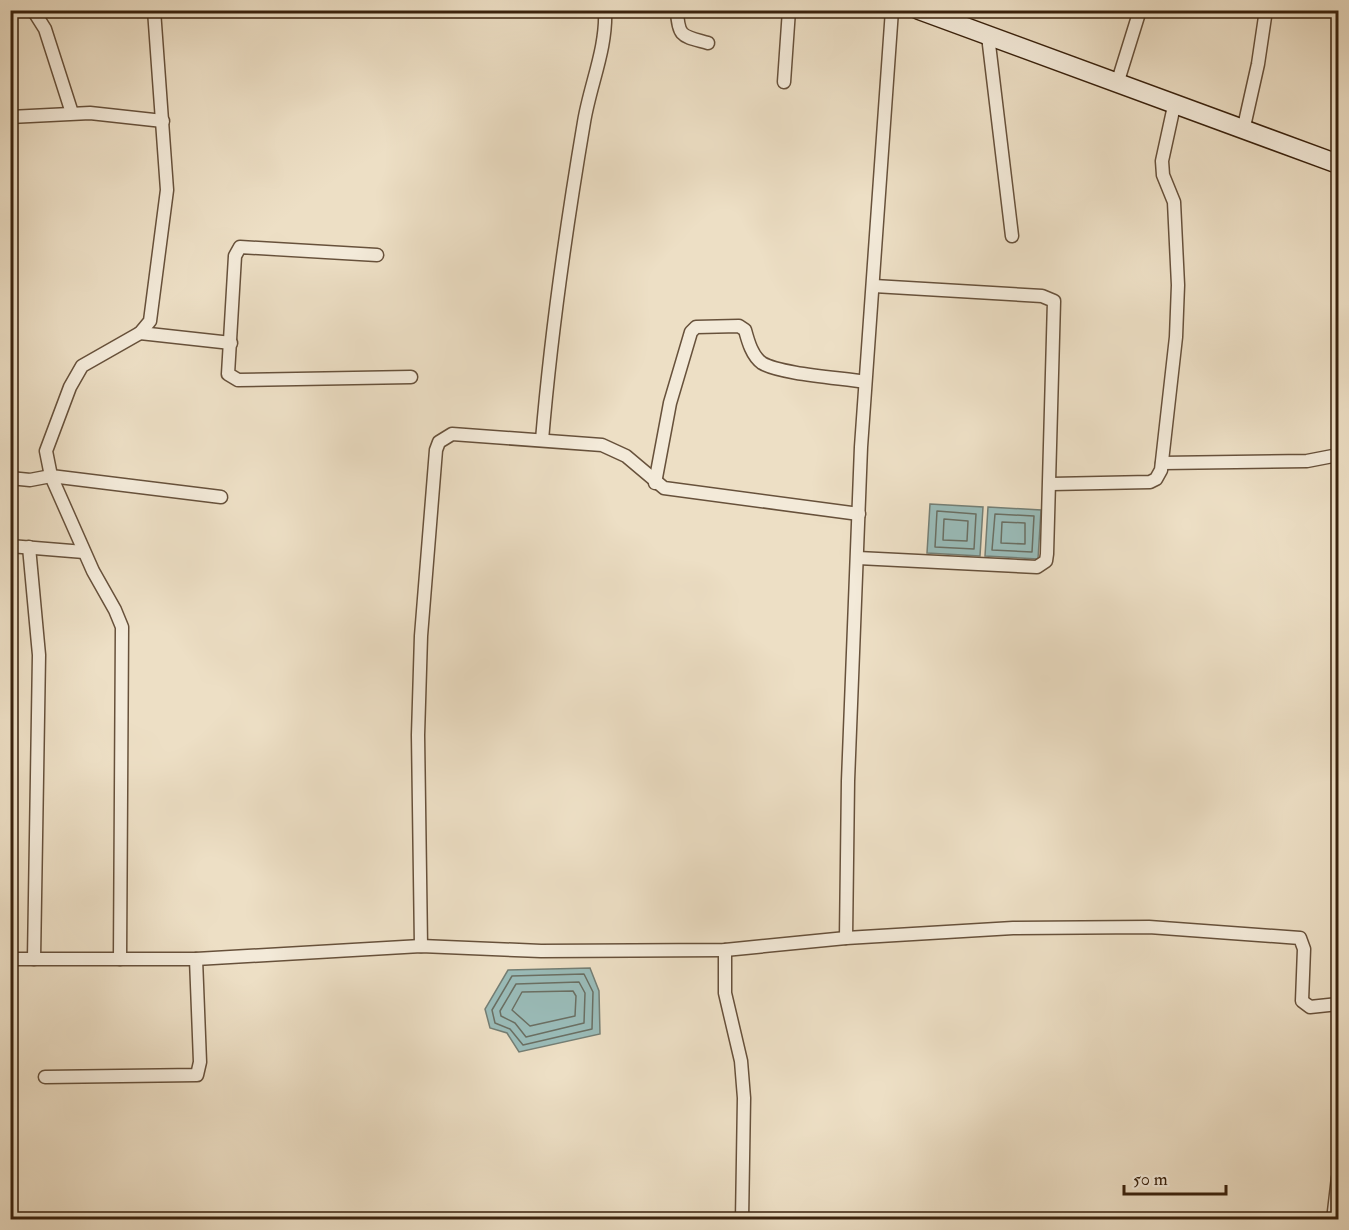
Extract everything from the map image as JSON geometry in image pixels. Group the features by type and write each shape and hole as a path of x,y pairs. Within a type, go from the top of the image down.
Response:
{"street":[{"path":"33,10 45,29 72,113"},
{"path":"120,959 122,627 84,552 51,476 47,460 47,442 70,387 82,366 140,333 150,321 166,209 163,121 154,10"},
{"path":"542,440 561,260 584,120 604,37 605,10"},
{"path":"677,10 678,30 681,34 708,43"},
{"path":"784,82 789,10"},
{"path":"846,938 848,781 865,382 874,286 892,10"},
{"path":"919,10 1174,106 1338,164"},
{"path":"1117,84 1140,10"},
{"path":"1243,131 1266,10"},
{"path":"988,36 1012,236"},
{"path":"1051,484 1150,482 1159,476 1176,336 1178,285 1174,202 1163,175 1162,161 1174,106"},
{"path":"10,117 90,113 163,121"},
{"path":"377,255 240,247 235,256 228,374 238,380 411,377"},
{"path":"858,558 1042,566 1047,554 1051,484 1054,301 1042,296 874,286"},
{"path":"654,483 670,403 691,332 696,327 739,326 745,330 754,355 762,363 777,369 865,382"},
{"path":"140,333 231,343"},
{"path":"421,946 418,724 421,636 438,442 452,434 542,440 612,448 626,456 654,483 664,488 859,514"},
{"path":"1162,463 1296,461 1338,455"},
{"path":"10,478 30,480 51,476 221,497"},
{"path":"10,546 84,552"},
{"path":"29,548 39,687 34,959"},
{"path":"10,959 196,959 421,946 540,951 725,950 846,938 1013,928 1149,927 1291,936 1303,941 1302,1001 1310,1006 1338,1004"},
{"path":"725,950 725,993 741,1060 744,1098 742,1220"},
{"path":"45,1077 197,1074 200,1062 196,959"},
{"path":"1333,1220 1338,1177"}],"water":[{"path":"930,504 983,507 980,556 927,553"},
{"path":"988,507 1041,510 1038,559 985,556"},
{"path":"590,968 599,991 600,1034 519,1052 507,1033 490,1028 485,1009 508,970"}]}
